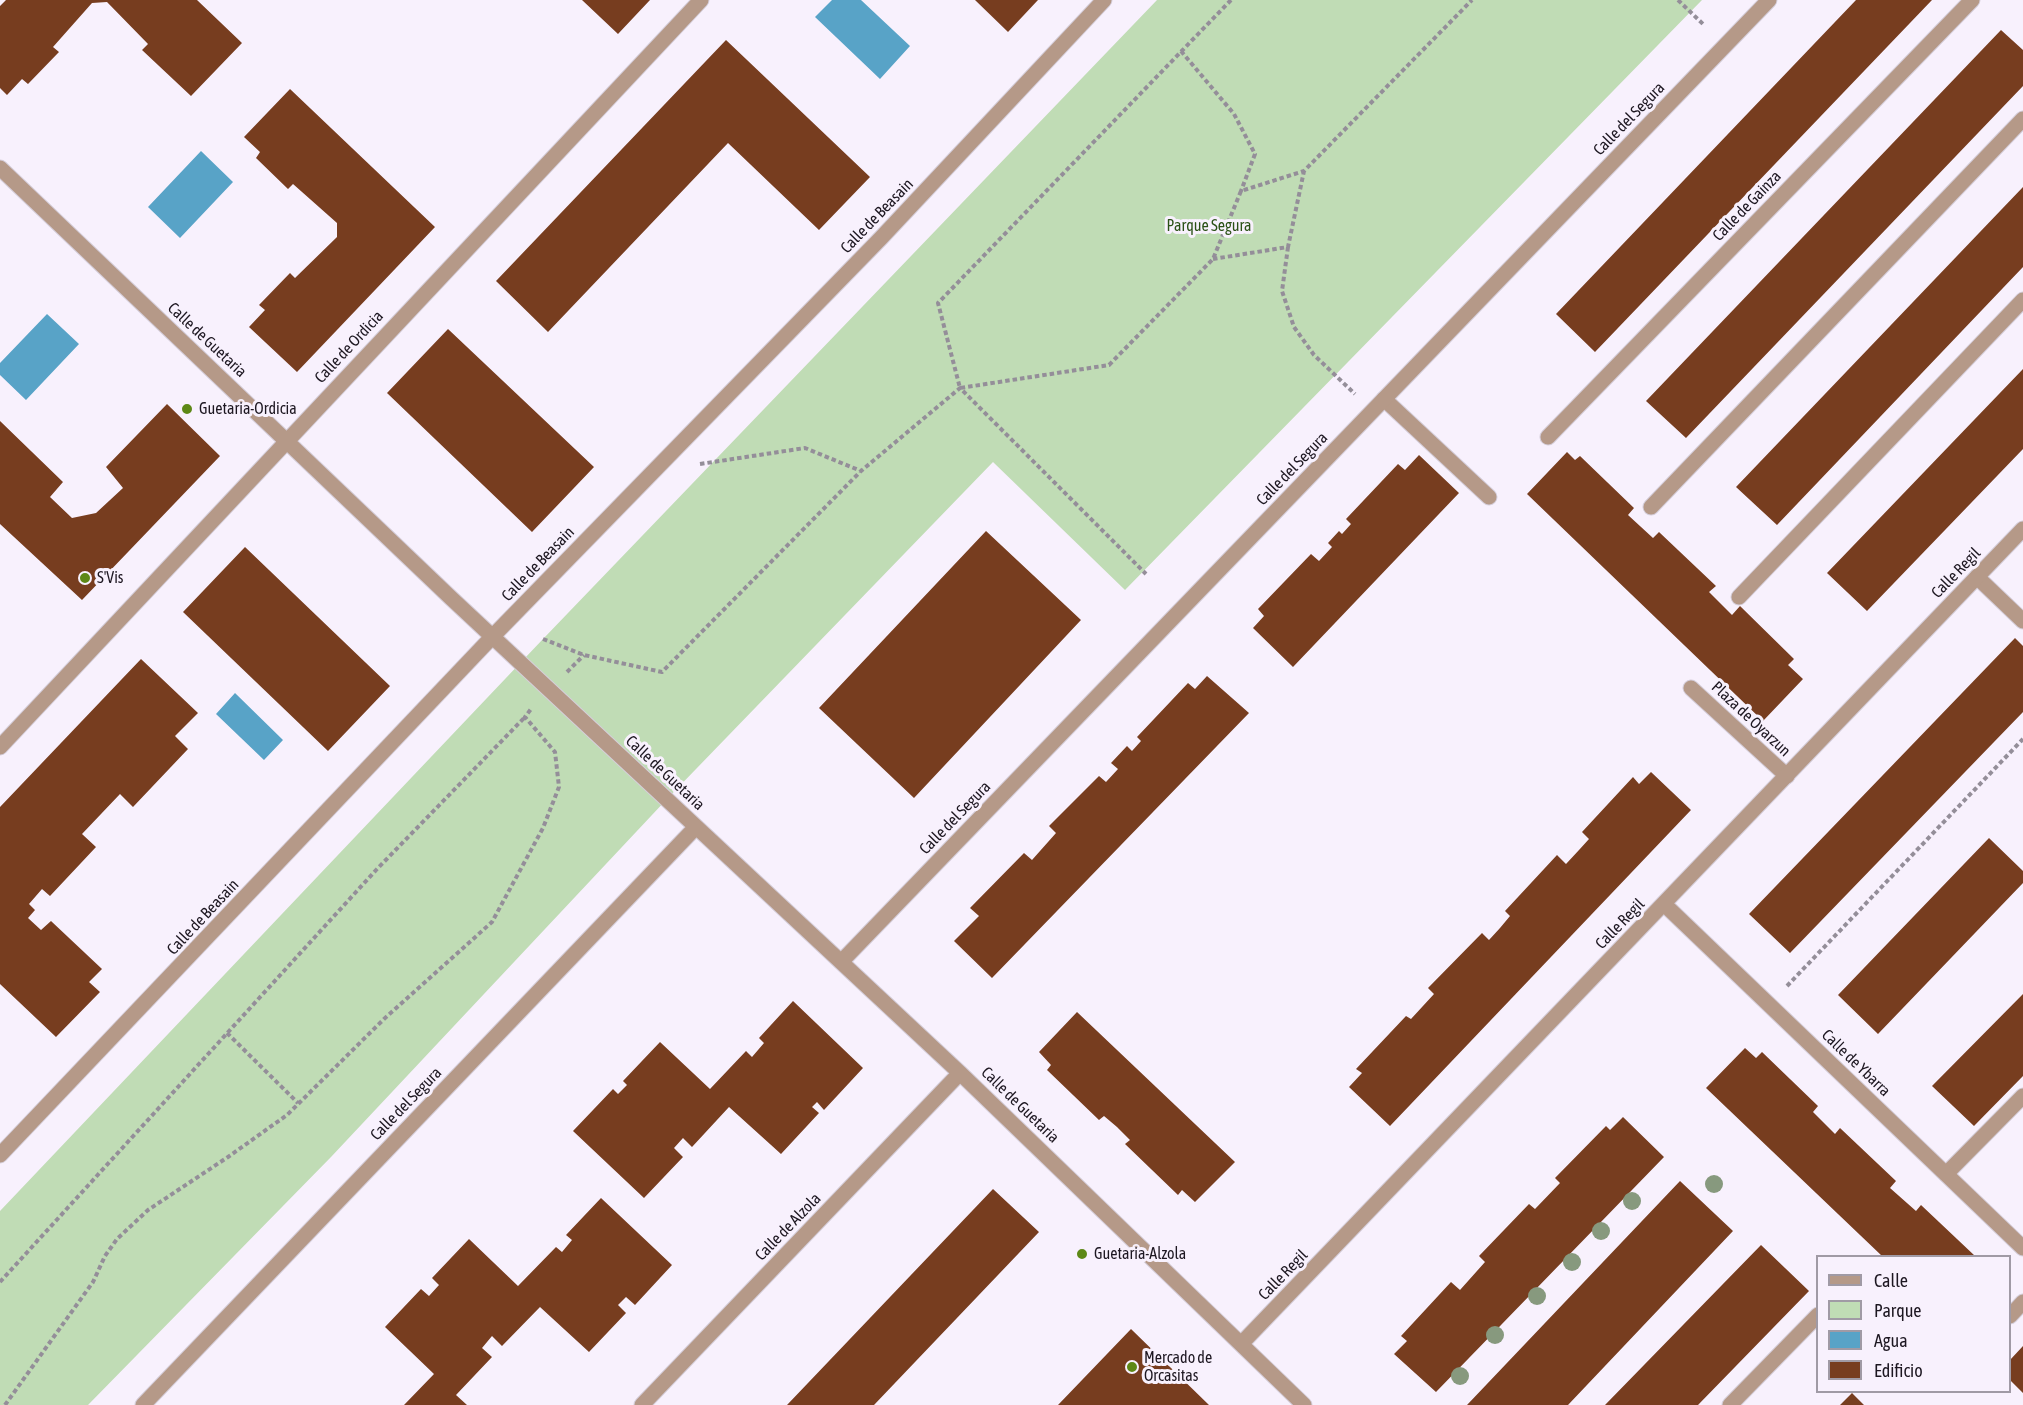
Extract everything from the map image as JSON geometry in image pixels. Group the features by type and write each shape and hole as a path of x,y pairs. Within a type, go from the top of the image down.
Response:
{"street":[{"name":"Calle de Ordicia","path":"0,747 701,0"},
{"name":"Calle de Beasain","path":"0,1155 494,636 881,238 1104,0"},
{"name":"Calle del Segura","path":"841,962 1769,0"},
{"name":"Calle de Gainza","path":"1548,437 1972,0"},
{"path":"1651,507 2023,119"},
{"name":"Calle de Guetaria","path":"0,168 548,689 960,1073 1304,1405"},
{"path":"1739,597 2023,300"},
{"path":"1378,405 1489,497"},
{"name":"Calle Regil","path":"1241,1344 2023,529"},
{"path":"1977,578 2023,621"},
{"name":"Plaza de Oyarzun","path":"1692,688 1787,776"},
{"name":"Calle del Segura","path":"143,1405 696,827"},
{"name":"Calle de Ybarra","path":"1664,904 2023,1248"},
{"name":"Calle de Alzola","path":"642,1405 960,1073"},
{"path":"1946,1174 2023,1096"},
{"path":"2011,1315 2023,1302"},
{"path":"1730,1405 1816,1317"}],"path":[{"path":"1146,574 960,388 938,303 1231,0"},
{"path":"1241,191 1304,171 1472,0"},
{"path":"1678,0 1725,45"},
{"path":"543,639 584,655 662,672 861,471 960,388 1109,365 1213,260 1255,154 1234,114 1181,51"},
{"path":"1304,171 1288,247 1282,291 1294,327 1314,355 1378,405"},
{"path":"1213,260 1288,247"},
{"path":"699,464 805,448 861,471"},
{"path":"0,1282 377,869 525,717 548,689 584,655"},
{"path":"5,1405 93,1282 105,1256 117,1239 148,1210 286,1115 407,997 492,922 543,828 559,787 555,752 525,717"},
{"path":"1769,1005 2023,739"},
{"path":"227,1033 298,1103"}],"green space":[{"name":"Parque Segura","path":"1157,0 1702,0 1125,590 993,462 667,799 331,1157 88,1405 0,1405 0,1211 543,639"}],"water":[{"path":"832,0 861,0 910,46 880,79 815,17"},
{"path":"201,151 233,182 180,238 148,207"},
{"path":"47,314 79,344 26,400 0,375 0,363"},
{"path":"235,693 283,740 264,760 216,714"}],"building":[{"path":"6,0 197,0 242,43 191,96 142,50 148,44 107,2 92,3 53,47 59,52 28,84 22,79 7,95 0,88 0,6"},
{"path":"582,0 650,0 618,34"},
{"path":"975,0 1038,0 1008,32"},
{"path":"1856,0 1932,0 1595,352 1556,314"},
{"path":"2001,30 2023,50 2023,86 1686,438 1646,401"},
{"path":"726,40 870,177 819,230 728,143 548,332 496,281"},
{"path":"290,89 435,227 297,372 249,327 265,310 259,305 290,273 295,278 337,237 337,223 293,184 288,189 256,158 260,152 244,137"},
{"path":"2023,187 2023,267 1777,525 1736,487"},
{"path":"448,329 594,467 532,532 387,393"},
{"path":"2023,369 2023,449 1867,611 1827,573"},
{"path":"167,404 220,456 82,600 0,524 0,421 63,482 50,497 72,518 96,513 123,488 106,467"},
{"path":"1567,452 1575,460 1580,456 1634,508 1628,515 1653,538 1659,532 1716,586 1709,592 1732,615 1740,606 1794,659 1788,665 1803,679 1763,721 1527,494"},
{"path":"1419,455 1459,493 1293,667 1253,628 1264,616 1258,609 1311,554 1319,561 1332,547 1328,543 1339,531 1342,534 1351,524 1346,519 1398,464 1405,470"},
{"path":"986,531 1081,620 914,798 819,708"},
{"path":"245,547 390,686 328,751 183,612"},
{"path":"2015,638 2023,646 2023,712 1790,953 1749,914"},
{"path":"141,659 198,713 175,736 188,749 133,807 120,794 82,834 96,847 50,896 42,889 29,904 35,910 28,918 41,930 51,921 102,969 89,982 100,992 56,1037 0,984 0,807"},
{"path":"1207,676 1249,713 992,978 954,941 979,916 970,908 1024,853 1032,860 1056,833 1049,826 1099,776 1106,782 1118,769 1111,763 1127,746 1132,751 1141,741 1137,737 1188,683 1195,689"},
{"path":"1651,772 1691,810 1390,1126 1349,1087 1362,1073 1356,1069 1406,1016 1411,1019 1434,994 1428,988 1482,933 1489,940 1510,916 1505,911 1557,855 1566,864 1589,839 1582,832 1633,777 1639,784"},
{"path":"1989,838 2023,871 2023,883 1878,1034 1838,995"},
{"path":"2023,994 2023,1076 1974,1126 1932,1086"},
{"path":"793,1001 863,1068 824,1110 817,1102 812,1107 819,1113 781,1154 729,1107 692,1147 683,1138 674,1148 683,1157 644,1198 573,1131 613,1089 618,1094 627,1085 623,1081 660,1042 710,1089 746,1051 752,1057 764,1043 759,1038"},
{"path":"1077,1012 1235,1162 1195,1202 1182,1190 1178,1195 1125,1144 1130,1140 1117,1127 1104,1116 1099,1120 1047,1070 1051,1065 1039,1052"},
{"path":"1745,1048 1756,1058 1762,1052 1818,1106 1813,1112 1835,1134 1840,1128 1896,1181 1890,1188 1916,1211 1921,1205 1974,1255 1881,1255 1706,1088"},
{"path":"1623,1117 1664,1157 1436,1392 1394,1354 1407,1341 1401,1336 1451,1282 1460,1290 1485,1262 1479,1256 1529,1204 1535,1209 1560,1183 1555,1178 1606,1126 1610,1130"},
{"path":"1680,1181 1733,1231 1568,1405 1467,1405"},
{"path":"993,1189 1039,1232 874,1405 787,1405"},
{"path":"601,1198 672,1265 635,1305 626,1297 618,1305 626,1313 589,1352 540,1307 502,1346 492,1336 482,1348 492,1357 456,1395 467,1405 404,1405 434,1374 385,1327 421,1289 429,1296 439,1285 432,1278 469,1239 518,1286 556,1247 562,1252 572,1240 566,1235"},
{"path":"1761,1245 1809,1291 1698,1405 1605,1405"},
{"name":"Mercado de Orcasitas","path":"1131,1329 1209,1405 1058,1405"},
{"path":"2023,1346 2023,1393 2011,1381 2011,1359"},
{"path":"1852,1393 1864,1405 1840,1405"}],"place":[{"name":"Guetaria-Ordicia","path":"187,409"},
{"name":"S'Vis","path":"85,578"},
{"name":"Guetaria-Alzola","path":"1082,1254"},
{"name":"Mercado de Orcasitas","path":"1132,1367"}]}
